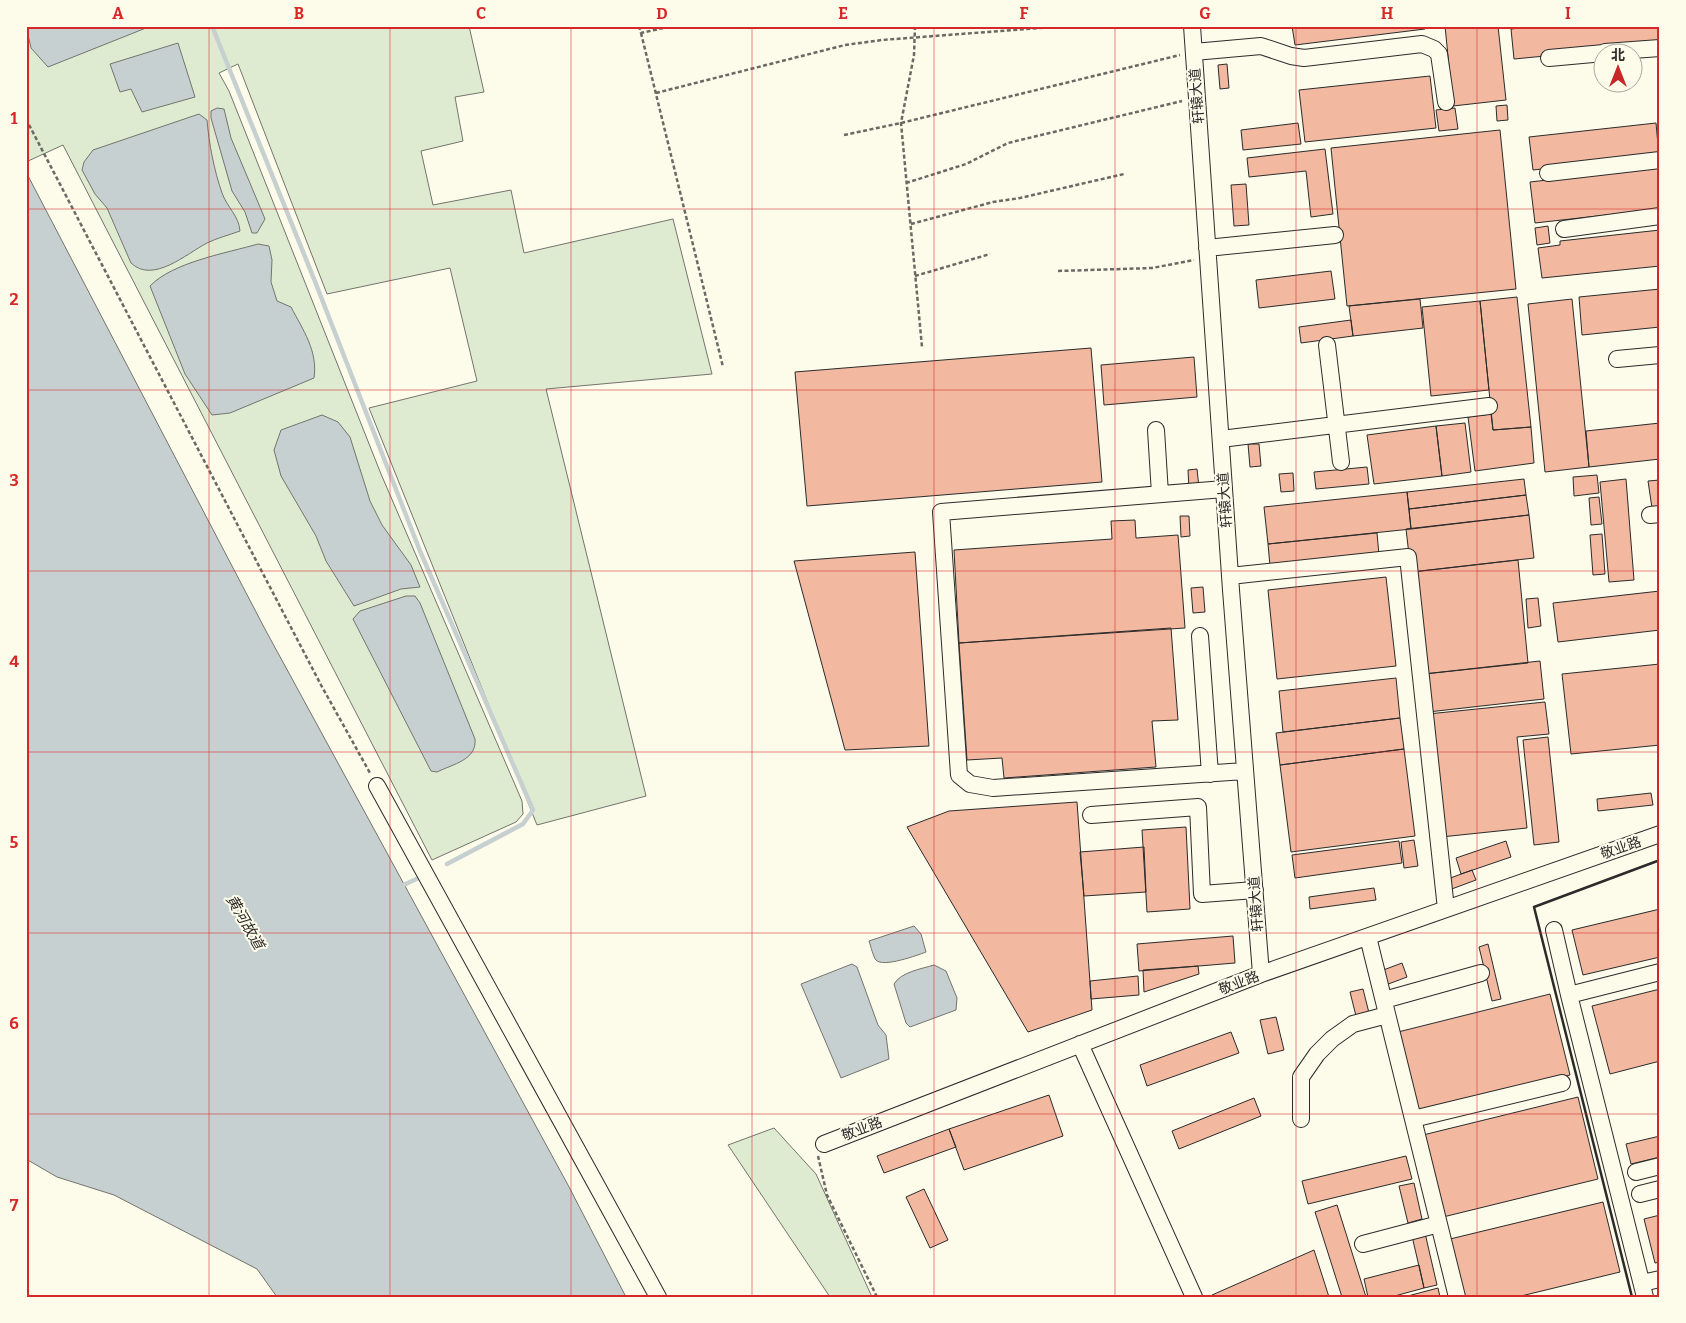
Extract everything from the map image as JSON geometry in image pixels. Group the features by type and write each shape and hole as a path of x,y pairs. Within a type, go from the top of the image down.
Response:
{"street":[{"name":"轩辕大道","path":"1192,26 1230,576 1261,974"},
{"path":"1194,52 1261,46 1290,56 1304,58 1422,44 1434,49 1439,54 1446,102"},
{"path":"1644,49 1660,48"},
{"path":"1549,58 1594,54"},
{"path":"1548,172 1660,160"},
{"path":"1564,229 1660,216"},
{"path":"1208,253 1336,235"},
{"path":"1327,345 1340,462"},
{"path":"1617,359 1660,355"},
{"path":"1221,439 1489,406"},
{"path":"1156,430 1160,494"},
{"path":"1224,489 941,512 960,775 970,784 993,788 1246,771"},
{"path":"1230,576 1408,557 1446,909"},
{"path":"1200,636 1210,774"},
{"path":"377,786 658,1297"},
{"path":"1090,815 1198,807 1202,894 1255,890"},
{"name":"敬业路","path":"824,1144 1261,974 1660,834"},
{"path":"1554,930 1644,1290 1660,1278"},
{"path":"1368,937 1457,1297"},
{"path":"1301,1119 1301,1077 1317,1054 1332,1038 1353,1024 1386,1008 1481,972"},
{"path":"1569,995 1660,972"},
{"path":"1080,1044 1194,1297"},
{"path":"1413,1119 1562,1083"},
{"path":"1636,1172 1660,1166"},
{"path":"1640,1194 1660,1189"},
{"path":"1363,1244 1439,1224"}],"path":[{"path":"639,26 723,367"},
{"path":"641,33 672,26"},
{"path":"915,26 915,39 901,123 922,347"},
{"path":"656,94 845,46 882,40 915,39 1022,28 1065,26"},
{"path":"844,135 1194,52"},
{"path":"906,182 966,164 1008,143 1197,97"},
{"path":"26,119 312,667 377,786"},
{"path":"910,224 993,202 1007,201 1124,174"},
{"path":"1058,271 1152,268 1208,253"},
{"path":"915,276 990,254"},
{"path":"824,1144 818,1155 827,1195 877,1297"}],"green space":[{"path":"26,26 469,26 484,92 455,97 463,141 421,151 433,205 511,190 524,253 673,219 712,374 546,389 646,796 537,825 369,408 477,381 450,268 327,294 238,64 219,73 229,91 381,474 522,801 523,814 516,822 432,860 63,145 26,162"},
{"path":"774,1128 816,1174 872,1297 830,1297 728,1145"}],"water":[{"path":"26,26 151,26 48,67 31,48"},
{"path":"178,43 195,97 142,112 131,89 120,92 110,64"},
{"path":"217,108 224,109 231,138 265,219 257,233 252,233 245,212 232,191 211,118 211,111"},
{"path":"199,114 207,120 212,157 219,184 240,231 207,243 180,260 159,269 140,269 131,263 107,208 95,194 82,170 84,162 93,150"},
{"name":"黄河故道","path":"26,172 266,631 568,1185 626,1297 277,1297 257,1269 114,1195 57,1177 26,1159"},
{"path":"258,244 269,246 272,260 271,282 277,301 291,307 305,332 314,359 314,378 230,413 212,415 185,374 150,286 172,271 201,259"},
{"path":"322,415 338,422 350,437 370,501 382,525 411,565 420,587 401,589 354,606 326,561 316,536 281,476 274,450 281,430"},
{"path":"406,596 415,596 420,603 475,739 475,746 468,757 457,764 437,772 431,771 353,619 360,611"},
{"path":"914,926 921,934 926,952 893,962 886,963 876,960 869,941"},
{"path":"852,964 857,967 878,1025 886,1035 889,1059 841,1078 801,984"},
{"path":"934,965 946,971 957,998 956,1010 910,1027 906,1023 894,984 906,974"}],"building":[{"path":"1292,26 1425,26 1425,29 1295,45"},
{"path":"1445,26 1498,26 1506,100 1453,106"},
{"path":"1536,26 1660,26 1660,45 1644,47 1644,42 1594,42 1594,51 1514,59 1511,29"},
{"path":"1227,64 1229,88 1220,89 1218,65"},
{"path":"1430,76 1436,128 1305,142 1299,90"},
{"path":"1507,105 1508,120 1497,121 1496,106"},
{"path":"1455,108 1458,129 1439,131 1436,110"},
{"path":"1298,123 1301,144 1243,150 1241,130"},
{"path":"1656,123 1659,156 1533,170 1529,137"},
{"path":"1500,130 1516,289 1347,306 1331,148"},
{"path":"1325,149 1333,214 1311,217 1306,171 1249,177 1247,158"},
{"path":"1660,167 1660,209 1535,223 1530,182"},
{"path":"1246,184 1249,225 1234,226 1231,185"},
{"path":"1548,226 1550,243 1537,245 1535,228"},
{"path":"1660,230 1660,266 1542,278 1538,248 1560,245 1560,241"},
{"path":"1331,271 1335,299 1259,308 1256,280"},
{"path":"1660,289 1660,327 1582,335 1579,297"},
{"path":"1517,297 1531,427 1493,430 1480,301"},
{"path":"1420,299 1423,328 1353,336 1349,306"},
{"path":"1572,299 1589,467 1545,472 1528,304"},
{"path":"1480,301 1489,390 1431,396 1422,307"},
{"path":"1351,320 1353,336 1301,343 1299,327"},
{"path":"1091,348 1102,482 807,506 795,372"},
{"path":"1194,357 1197,397 1104,405 1101,365"},
{"path":"1491,414 1493,430 1531,427 1534,463 1475,471 1468,417"},
{"path":"1465,423 1471,472 1442,476 1436,426"},
{"path":"1660,423 1660,459 1589,467 1586,431"},
{"path":"1436,426 1442,476 1374,484 1367,435"},
{"path":"1248,444 1259,444 1261,466 1250,467"},
{"path":"1367,467 1369,484 1316,489 1314,472"},
{"path":"1197,469 1199,488 1189,489 1188,470"},
{"path":"1293,473 1294,491 1281,492 1279,474"},
{"path":"1597,475 1599,493 1574,496 1573,477"},
{"path":"1524,479 1526,495 1409,509 1407,492"},
{"path":"1626,479 1634,580 1609,582 1600,482"},
{"path":"1660,480 1660,507 1652,508 1648,481"},
{"path":"1407,492 1411,529 1268,544 1264,507"},
{"path":"1526,495 1529,515 1411,529 1409,509"},
{"path":"1599,497 1602,524 1591,525 1589,498"},
{"path":"1529,515 1534,558 1411,572 1406,529"},
{"path":"1180,516 1189,516 1190,536 1181,537"},
{"path":"1135,520 1136,538 1178,535 1185,628 959,643 954,550 1112,539 1111,521"},
{"path":"1377,533 1379,555 1270,566 1268,544"},
{"path":"1602,534 1605,574 1593,575 1590,535"},
{"path":"915,552 929,746 845,750 794,561"},
{"path":"1518,560 1528,663 1424,674 1413,572"},
{"path":"1386,577 1396,666 1277,679 1268,590"},
{"path":"1203,587 1205,612 1193,613 1191,588"},
{"path":"1660,591 1660,630 1558,642 1553,603"},
{"path":"1538,598 1541,626 1528,628 1526,599"},
{"path":"1171,628 1178,720 1152,721 1156,767 1004,778 1002,758 967,760 959,643"},
{"path":"1540,661 1544,699 1428,712 1424,674"},
{"path":"1660,664 1660,745 1571,754 1562,674"},
{"path":"1396,678 1400,718 1283,732 1279,691"},
{"path":"1545,702 1549,734 1517,737 1527,828 1441,837 1428,714"},
{"path":"1400,718 1404,749 1280,765 1276,733"},
{"path":"1548,737 1559,842 1534,845 1523,740"},
{"path":"1404,749 1415,836 1291,852 1280,765"},
{"path":"1651,793 1653,805 1598,811 1597,799"},
{"path":"1077,802 1092,1010 1028,1032 907,827 949,811"},
{"path":"1186,827 1190,909 1147,912 1142,830"},
{"path":"1414,840 1418,866 1404,868 1401,842"},
{"path":"1399,841 1402,863 1295,878 1292,855"},
{"path":"1506,841 1511,857 1461,874 1456,858"},
{"path":"1144,847 1146,892 1084,896 1080,852"},
{"path":"1472,870 1476,880 1449,890 1445,880"},
{"path":"1374,888 1376,900 1310,909 1309,897"},
{"path":"1660,909 1660,957 1583,975 1572,930"},
{"path":"1233,936 1235,963 1139,971 1137,944"},
{"path":"1488,944 1501,999 1492,1001 1479,947"},
{"path":"1402,963 1407,977 1383,986 1378,972"},
{"path":"1198,966 1199,974 1144,992 1143,970"},
{"path":"1138,976 1139,995 1091,999 1090,981"},
{"path":"1363,989 1369,1013 1356,1016 1350,992"},
{"path":"1660,989 1660,1061 1610,1074 1592,1006"},
{"path":"1550,994 1570,1075 1419,1113 1398,1032"},
{"path":"1276,1017 1284,1050 1268,1054 1260,1020"},
{"path":"1231,1032 1239,1053 1147,1086 1140,1065"},
{"path":"1049,1095 1063,1136 964,1170 949,1129"},
{"path":"1578,1097 1598,1179 1443,1217 1423,1135"},
{"path":"1254,1098 1261,1116 1179,1149 1172,1131"},
{"path":"949,1129 956,1147 884,1173 877,1156"},
{"path":"1660,1136 1660,1157 1631,1164 1626,1144"},
{"path":"1406,1156 1412,1179 1308,1204 1302,1181"},
{"path":"1414,1183 1422,1219 1408,1223 1399,1186"},
{"path":"924,1189 948,1240 930,1248 906,1197"},
{"path":"1603,1202 1620,1272 1517,1297 1464,1297 1450,1239"},
{"path":"1337,1205 1366,1297 1342,1297 1315,1212"},
{"path":"1660,1215 1660,1262 1655,1263 1644,1219"},
{"path":"1425,1233 1437,1285 1424,1288 1412,1236"},
{"path":"1314,1250 1329,1297 1212,1297 1212,1295"},
{"path":"1419,1265 1424,1288 1391,1297 1368,1297 1364,1279"},
{"path":"1438,1288 1440,1297 1404,1297"}],"waterway":[{"path":"212,26 316,284 420,551 533,810 523,824 447,864"},
{"path":"399,887 423,876"}],"wall":[{"path":"1632,1297 1534,907 1660,860"}]}
